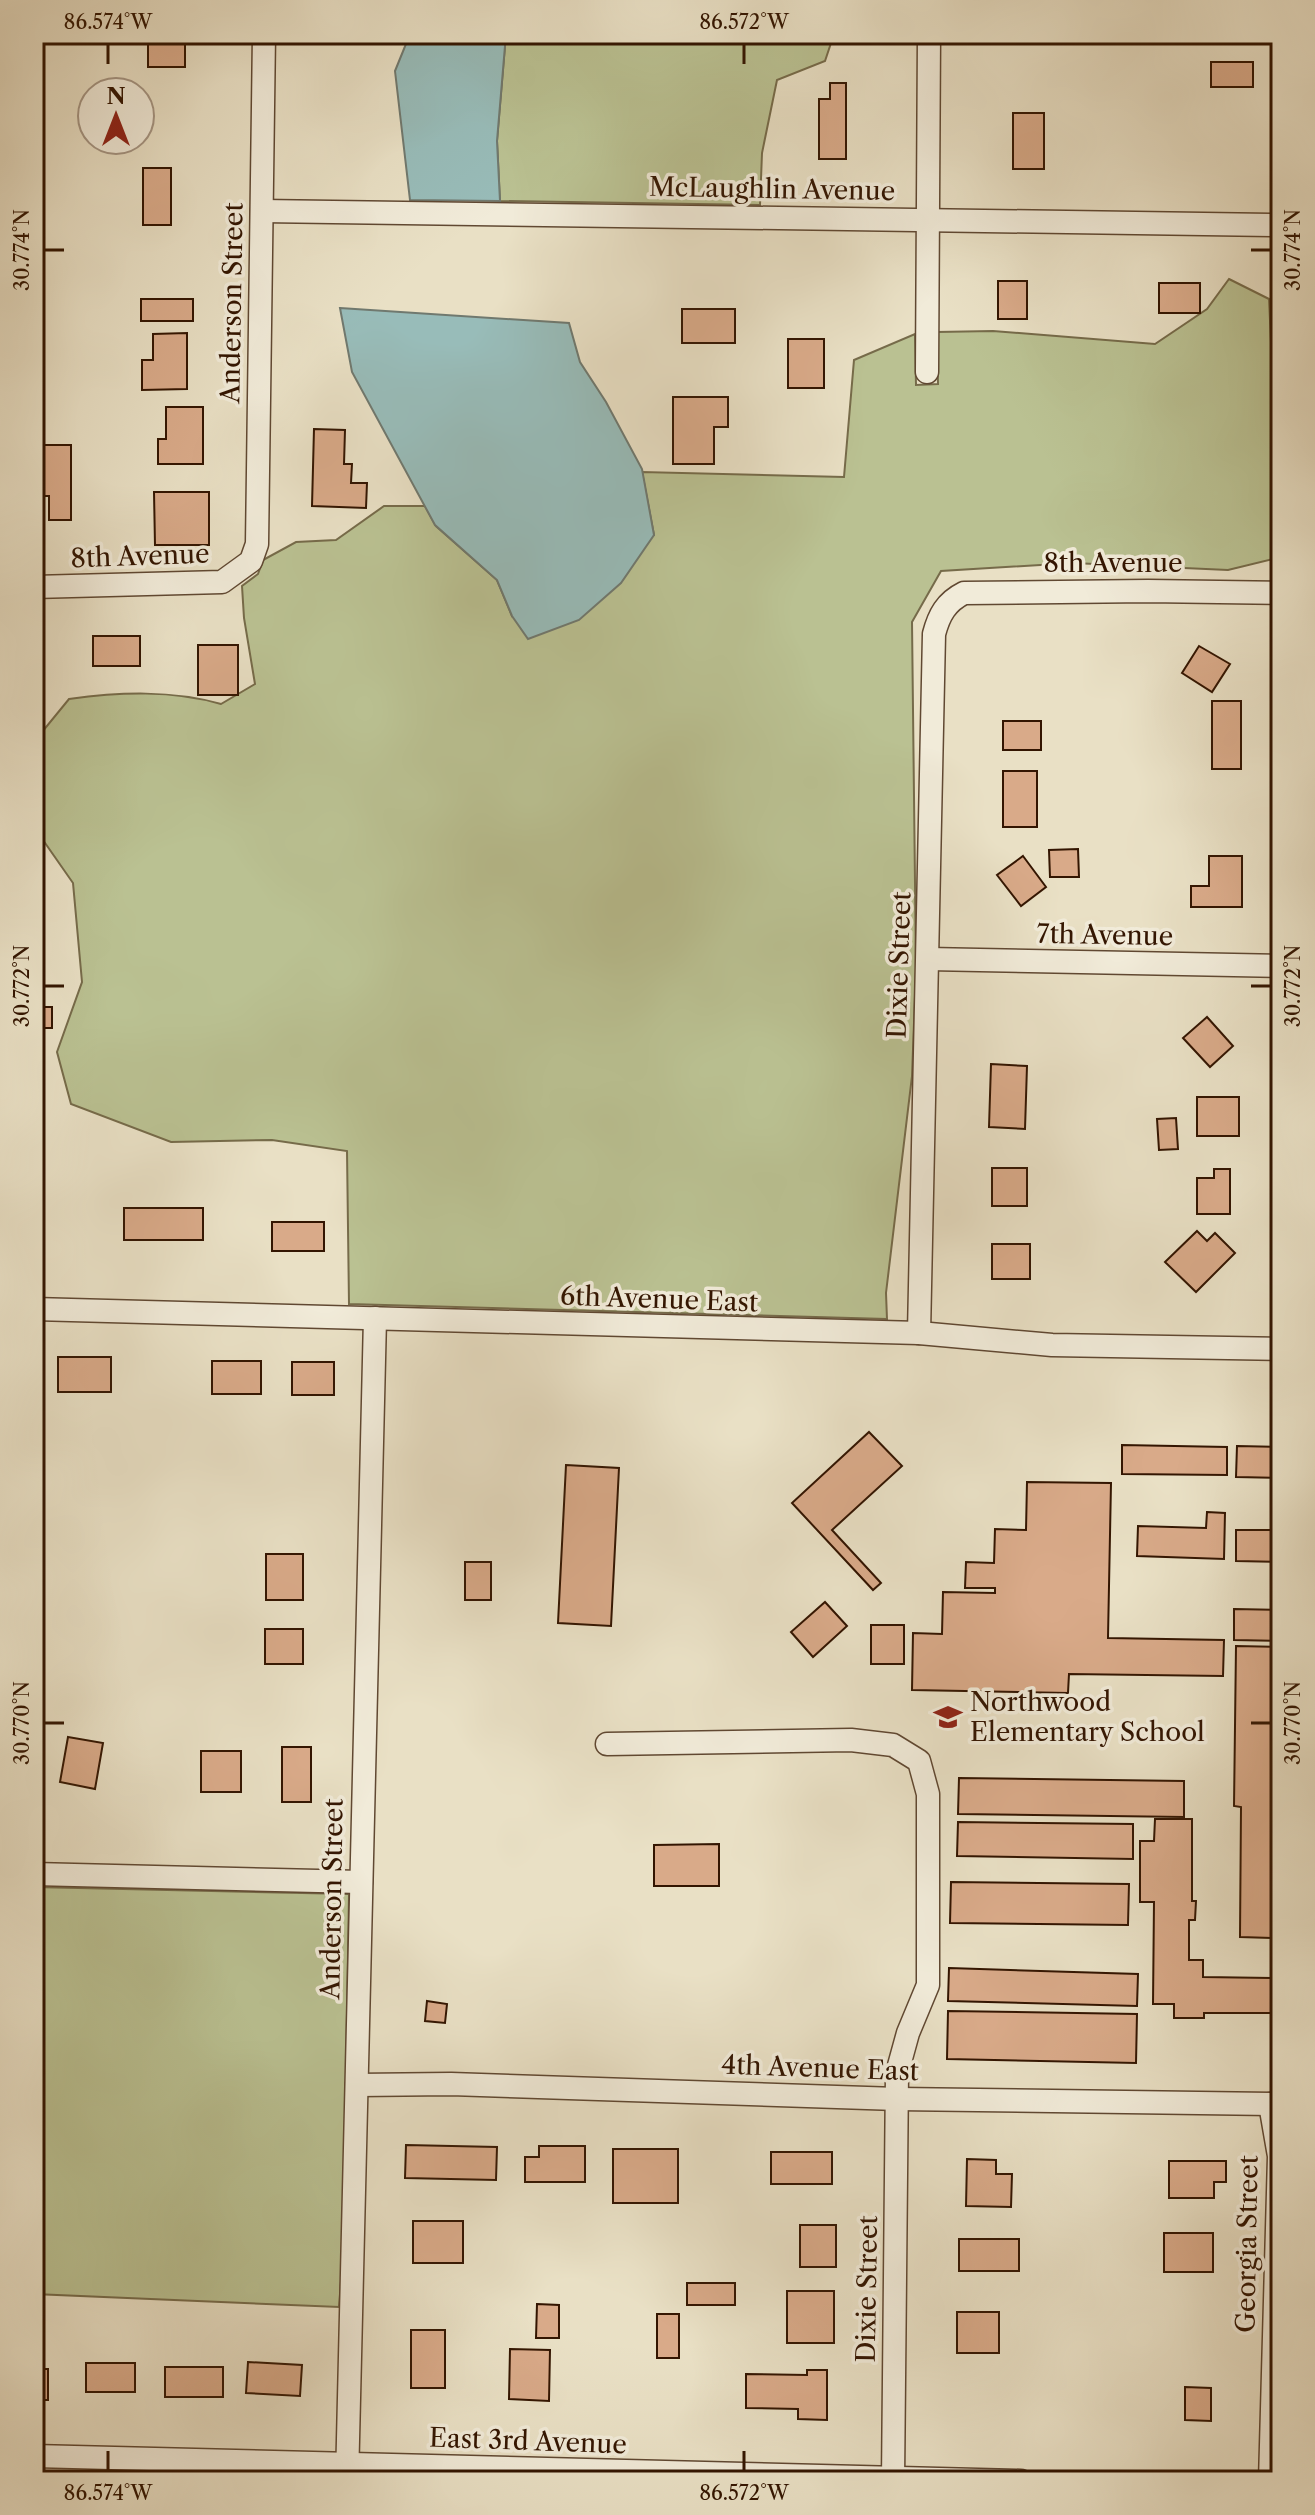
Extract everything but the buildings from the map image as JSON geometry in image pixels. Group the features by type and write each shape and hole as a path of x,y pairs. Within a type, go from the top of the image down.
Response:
{"street":[{"name":"Anderson Street","path":"243,569 251,561 257,544 264,34"},
{"path":"927,372 929,34"},
{"name":"McLaughlin Avenue","path":"262,211 1281,225"},
{"name":"8th Avenue","path":"34,587 204,584 222,582 243,569"},
{"name":"8th Avenue","path":"949,604 964,593 1003,591 1281,593"},
{"name":"Dixie Street","path":"919,1333 934,634 940,614 949,604"},
{"name":"7th Avenue","path":"928,959 1281,966"},
{"name":"6th Avenue East","path":"34,1309 919,1333 1052,1345 1281,1349"},
{"name":"Anderson Street","path":"347,2472 375,1318"},
{"name":"Dixie Street","path":"607,1744 851,1740 893,1745 919,1761 928,1794 928,1985 908,2033 897,2073 893,2480"},
{"path":"34,1874 361,1882"},
{"name":"4th Avenue East","path":"357,2085 451,2084 897,2099 1276,2104"},
{"name":"Georgia Street","path":"1270,2481 1279,2156 1276,2104"},
{"name":"East 3rd Avenue","path":"34,2456 347,2472 1021,2481"}],"green space":[{"path":"506,34 834,34 825,61 777,80 762,153 760,205 500,201 497,141"},
{"path":"1229,279 1269,299 1281,557 1228,570 1073,563 941,571 912,622 916,970 912,1076 886,1293 887,1319 349,1304 347,1151 272,1140 171,1142 71,1104 57,1052 82,982 73,883 43,840 34,821 34,759 42,732 69,699 146,694 184,696 221,704 255,684 242,586 258,574 263,560 296,542 336,540 384,506 425,506 436,526 497,580 512,616 654,535 642,472 844,477 854,360 915,334 916,385 938,384 937,332 993,331 1155,344 1207,309"},
{"path":"34,1887 349,1894 343,2256 339,2307 34,2294"}],"water":[{"path":"410,34 506,34 497,141 500,201 410,200 395,71"},
{"path":"340,308 569,323 580,362 606,402 642,469 654,535 621,583 579,620 528,639 512,616 497,580 435,525 352,372"}],"place":[{"name":"Northwood Elementary School","path":"948,1717"}]}
